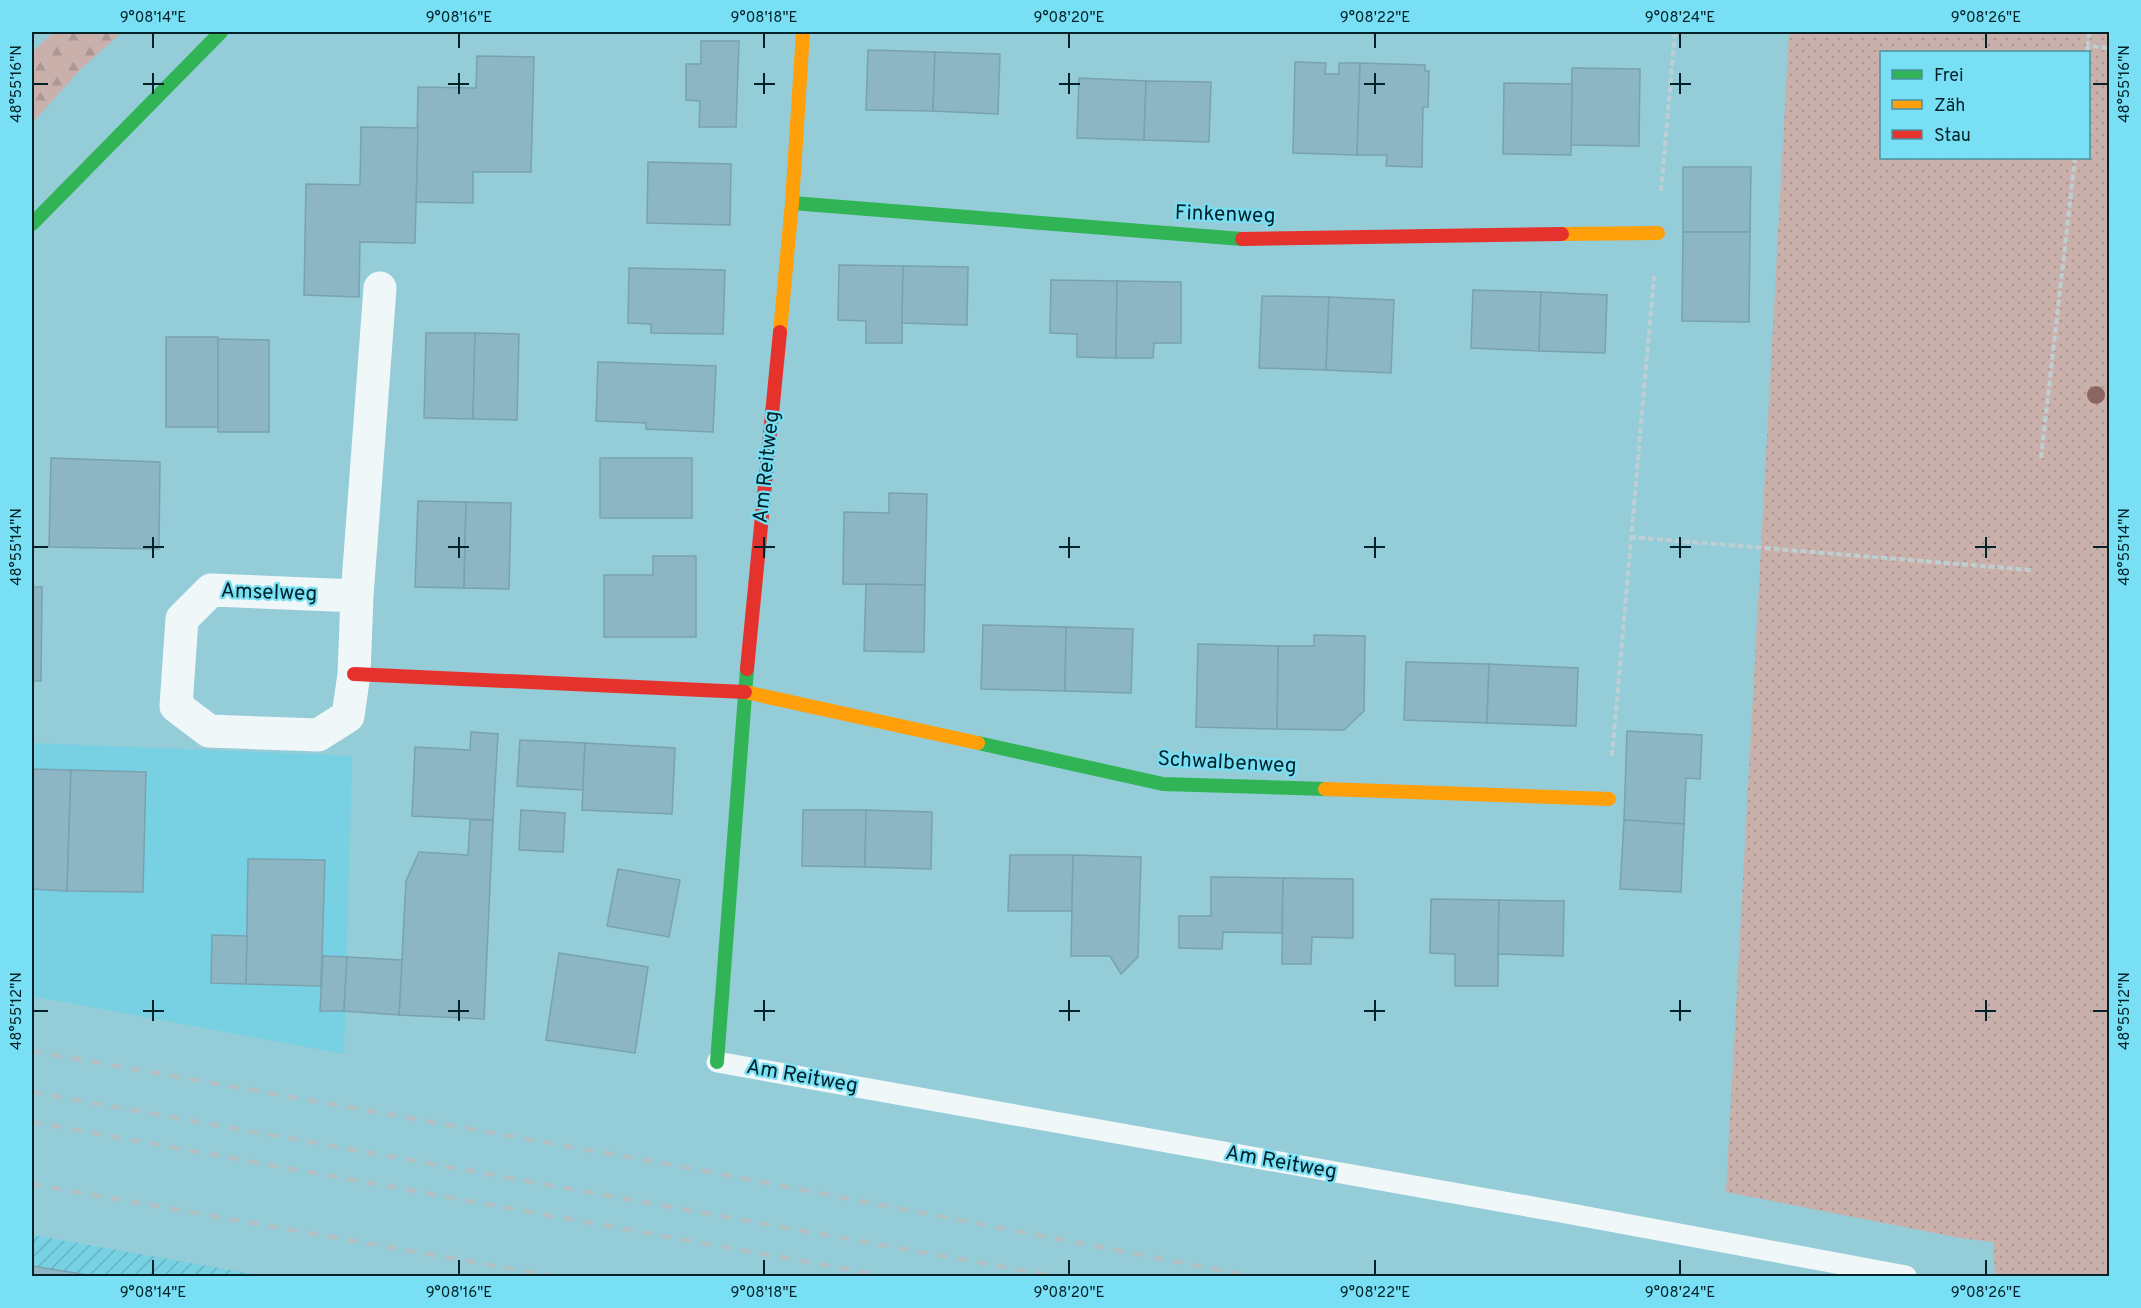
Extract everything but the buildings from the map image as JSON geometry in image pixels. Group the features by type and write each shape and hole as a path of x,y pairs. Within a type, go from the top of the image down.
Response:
{"street":[{"path":"32,224 221,32"},
{"name":"Am Reitweg","path":"717,1062 745,692 792,203 803,32"},
{"name":"Finkenweg","path":"792,203 1232,239 1658,233"},
{"name":"Amselweg","path":"357,596 212,590 182,620 176,706 209,731 318,735 348,716 354,675 357,596 380,288"},
{"path":"354,675 745,692"},
{"name":"Schwalbenweg","path":"745,692 1163,784 1609,799"}],"lane":[{"name":"Am Reitweg","path":"717,1062 1578,1215 1905,1276"}],"path":[{"path":"1609,799 1675,32"},
{"path":"2087,51 2089,32"},
{"path":"2088,45 2109,49"},
{"path":"2041,458 2075,159"},
{"path":"1630,537 2032,570"}],"shaded area":[{"path":"32,743 352,756 344,1054 32,996"},
{"path":"32,1235 264,1276 32,1276"}],"green space":[{"path":"54,32 122,32 81,69 32,123 32,52"},
{"path":"1789,32 2109,32 2109,1276 1995,1275 1993,1242 1960,1238 1726,1192"}],"railway":[{"path":"32,1051 668,1164 1251,1276"},
{"path":"32,1092 1054,1276"},
{"path":"32,1122 885,1276"},
{"path":"32,1184 552,1276"}],"traffic: fast":[{"path":"32,224 221,32"},
{"path":"792,203 1242,239"},
{"path":"717,1062 747,669"},
{"path":"978,743 1163,784 1325,789"}],"traffic: slow":[{"path":"780,332 792,203 803,32"},
{"path":"1562,234 1658,233"},
{"path":"745,692 978,743"},
{"path":"1325,789 1609,799"}],"traffic: jam":[{"path":"1242,239 1562,234"},
{"path":"747,669 780,332"},
{"path":"354,674 745,692"}]}
